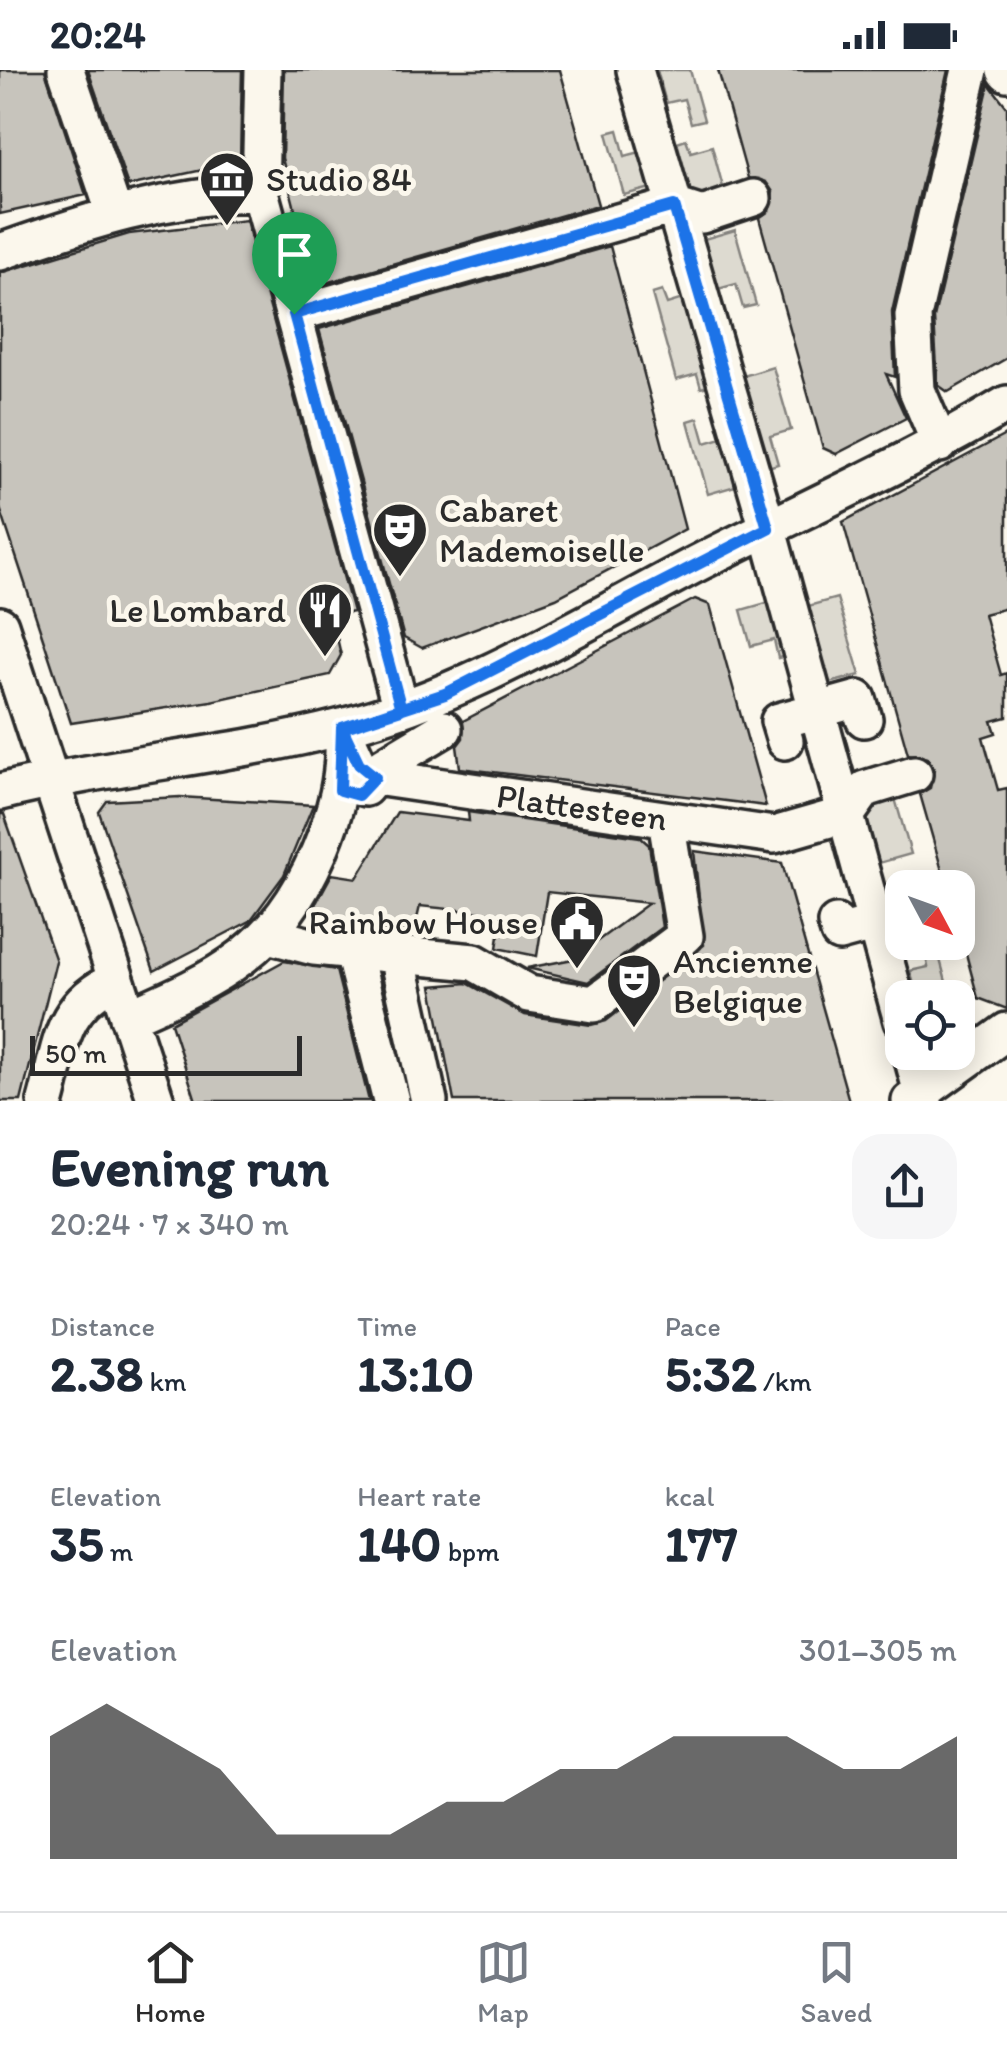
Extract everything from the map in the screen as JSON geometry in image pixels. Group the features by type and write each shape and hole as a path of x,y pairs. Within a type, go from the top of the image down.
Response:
{"street":[{"path":"66,70 114,212"},
{"path":"263,70 260,192 401,709"},
{"path":"636,70 847,814 885,908"},
{"path":"940,444 917,390 913,316 970,70"},
{"path":"0,252 114,212 204,196 260,192"},
{"path":"294,314 674,206 702,214 754,198"},
{"path":"0,792 342,728 445,694 768,528 829,502 1007,404"},
{"path":"0,626 156,1101"},
{"path":"785,741 779,721 818,710 858,699 864,719"},
{"path":"342,728 359,764 375,777"},
{"path":"128,1016 174,998 226,968 268,935 307,882 338,808 330,786 342,728"},
{"path":"330,786 358,795 384,765 444,729"},
{"path":"847,814 865,789 914,774"},
{"name":"Plattesteen","path":"375,777 774,835 847,814"},
{"path":"268,935 353,952 474,962 529,994 594,1004 684,936 666,820"},
{"path":"836,923 839,933 885,921"},
{"path":"353,952 391,1101"},
{"path":"397,956 429,1101"},
{"path":"46,1101 68,1016 80,1001 116,980"},
{"path":"914,1070 919,1098 1007,1030"}],"shaded area":[{"path":"657,70 690,70 704,120 691,123 684,99 666,103"},
{"path":"618,130 625,156 644,151 655,187 624,195 607,133"},
{"path":"686,139 691,152 712,146 725,195 694,204 677,142"},
{"path":"735,230 756,305 743,308 736,284 718,289 704,239"},
{"path":"662,291 667,304 686,298 711,385 701,388 697,374 676,380 652,294"},
{"path":"773,367 791,430 770,436 778,464 768,467 743,376"},
{"path":"698,418 705,443 725,437 739,485 708,494 688,421"},
{"path":"837,598 860,675 830,683 808,606"},
{"path":"773,601 787,656 778,658 774,640 751,646 741,610"},
{"path":"894,795 911,854 879,863 863,804"},
{"path":"927,960 940,960 945,980 913,980 910,971 928,967"}],"building":[{"path":"0,70 45,70 86,195 0,214"},
{"path":"88,70 242,70 240,162 128,186"},
{"path":"284,70 560,70 598,205 308,288 288,215 295,209 282,158"},
{"path":"718,70 948,70 892,312 895,377 886,374 906,418 836,454 823,448 759,218 769,211 773,192 766,182 748,178"},
{"path":"989,84 1007,107 1007,358 948,392 938,385 934,318"},
{"path":"246,220 353,612 332,616 341,655 330,675 211,701 71,723 0,508 0,273 129,234"},
{"path":"610,246 685,529 556,598 422,648 404,638 319,329"},
{"path":"1007,434 1007,608 984,614 1001,675 1007,673 1007,717 992,721 996,733 983,737 998,790 1007,788 1007,1009 978,998 968,960 975,960 975,870 942,870 920,794 930,788 934,769 928,758 908,754 843,522"},
{"path":"695,599 710,605 766,806 460,768 457,746 463,738 463,721"},
{"path":"180,797 313,805 284,875 250,921 154,971 99,812 107,801"},
{"path":"397,812 469,821 468,812 640,837 649,845 662,927 588,982 527,968 573,959 649,903 547,892 537,956 497,948 502,916 489,913 420,906 414,932 325,927 322,912 314,907 332,874 357,878"},
{"path":"0,814 4,814 56,961 21,1101 0,1101"},
{"name":"Ancienne Belgique","path":"694,851 782,863 849,1101 454,1101 432,986 467,983 525,1015 591,1025 606,1021 704,945"},
{"path":"284,961 336,970 369,1101 196,1101 171,1023"}],"place":[{"name":"Studio 84","path":"227,228"},
{"name":"Cabaret Mademoiselle","path":"400,579"},
{"name":"Le Lombard","path":"325,659"},
{"name":"Rainbow House","path":"577,971"},
{"name":"Ancienne Belgique","path":"634,1030"}],"route":[{"path":"294,314 401,709 342,728 344,770 340,790 358,795 375,777 359,764 342,728 401,709 445,694 768,528 674,206 294,314"}]}
